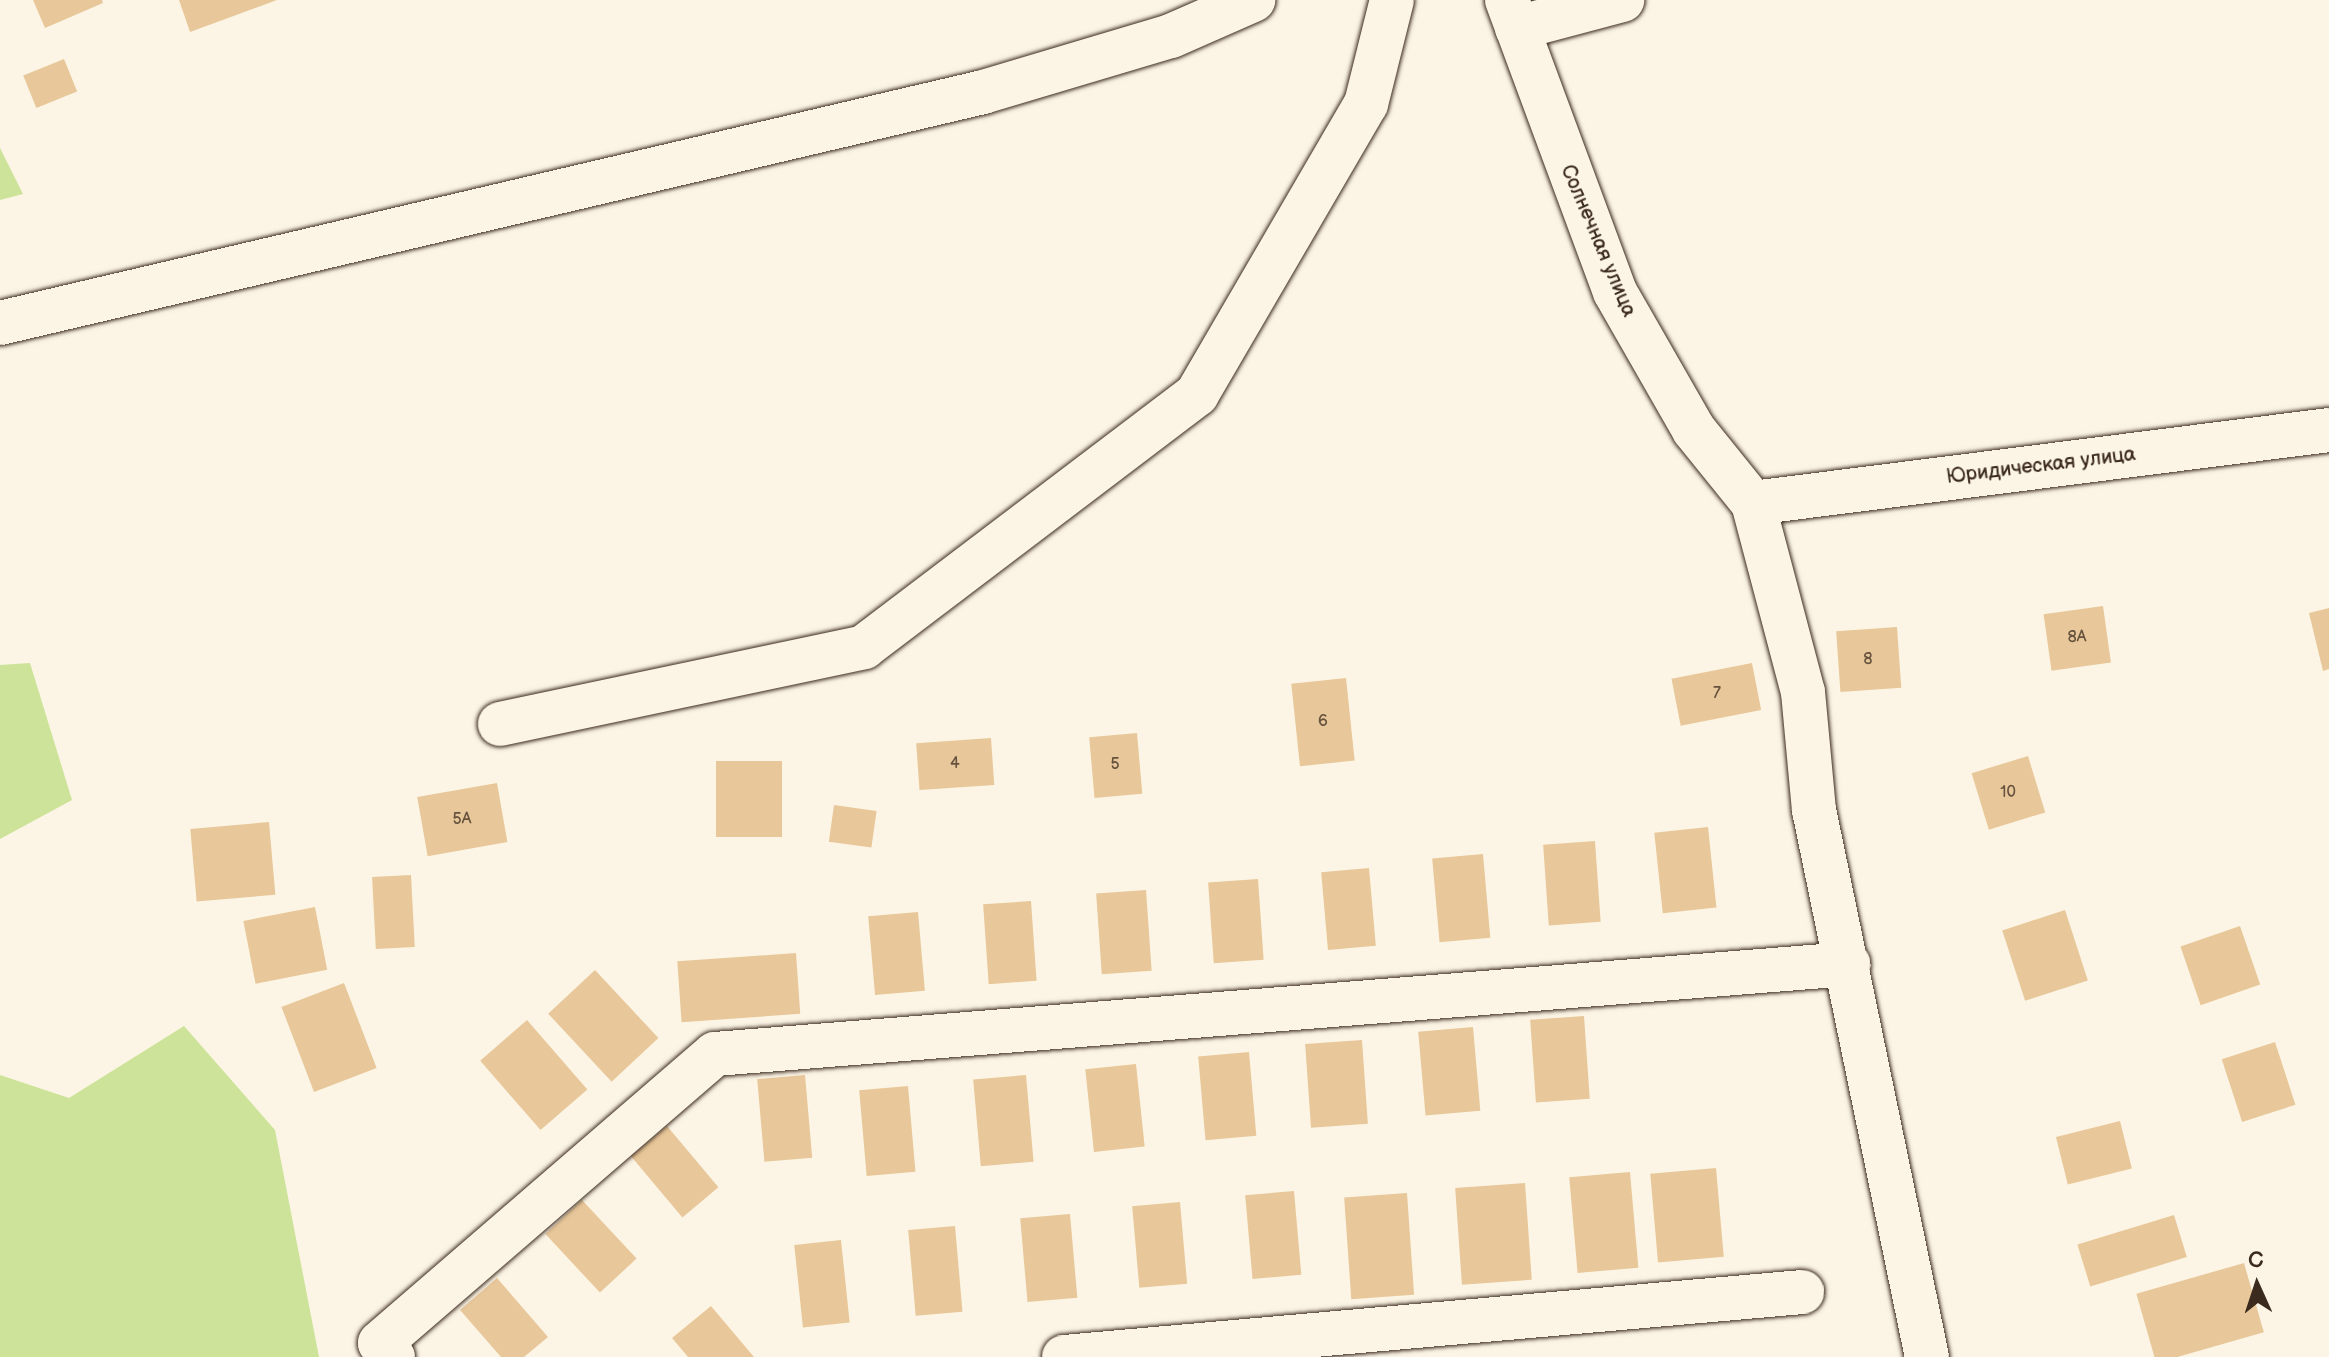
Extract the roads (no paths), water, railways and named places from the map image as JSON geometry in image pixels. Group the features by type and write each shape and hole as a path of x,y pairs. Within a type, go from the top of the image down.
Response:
{"street":[{"path":"0,323 983,92 1171,36 1253,0"},
{"path":"500,724 864,647 1197,394 1366,104 1392,0"},
{"path":"1512,14 1622,0"},
{"name":"Солнечная улица","path":"1512,14 1615,292 1694,430 1753,503"},
{"name":"Юридическая улица","path":"1753,503 2329,430"},
{"path":"1753,503 1803,692 1814,810 1927,1357"},
{"path":"393,1357 380,1343 715,1054 1848,964"},
{"path":"1064,1357 1802,1292"}]}
